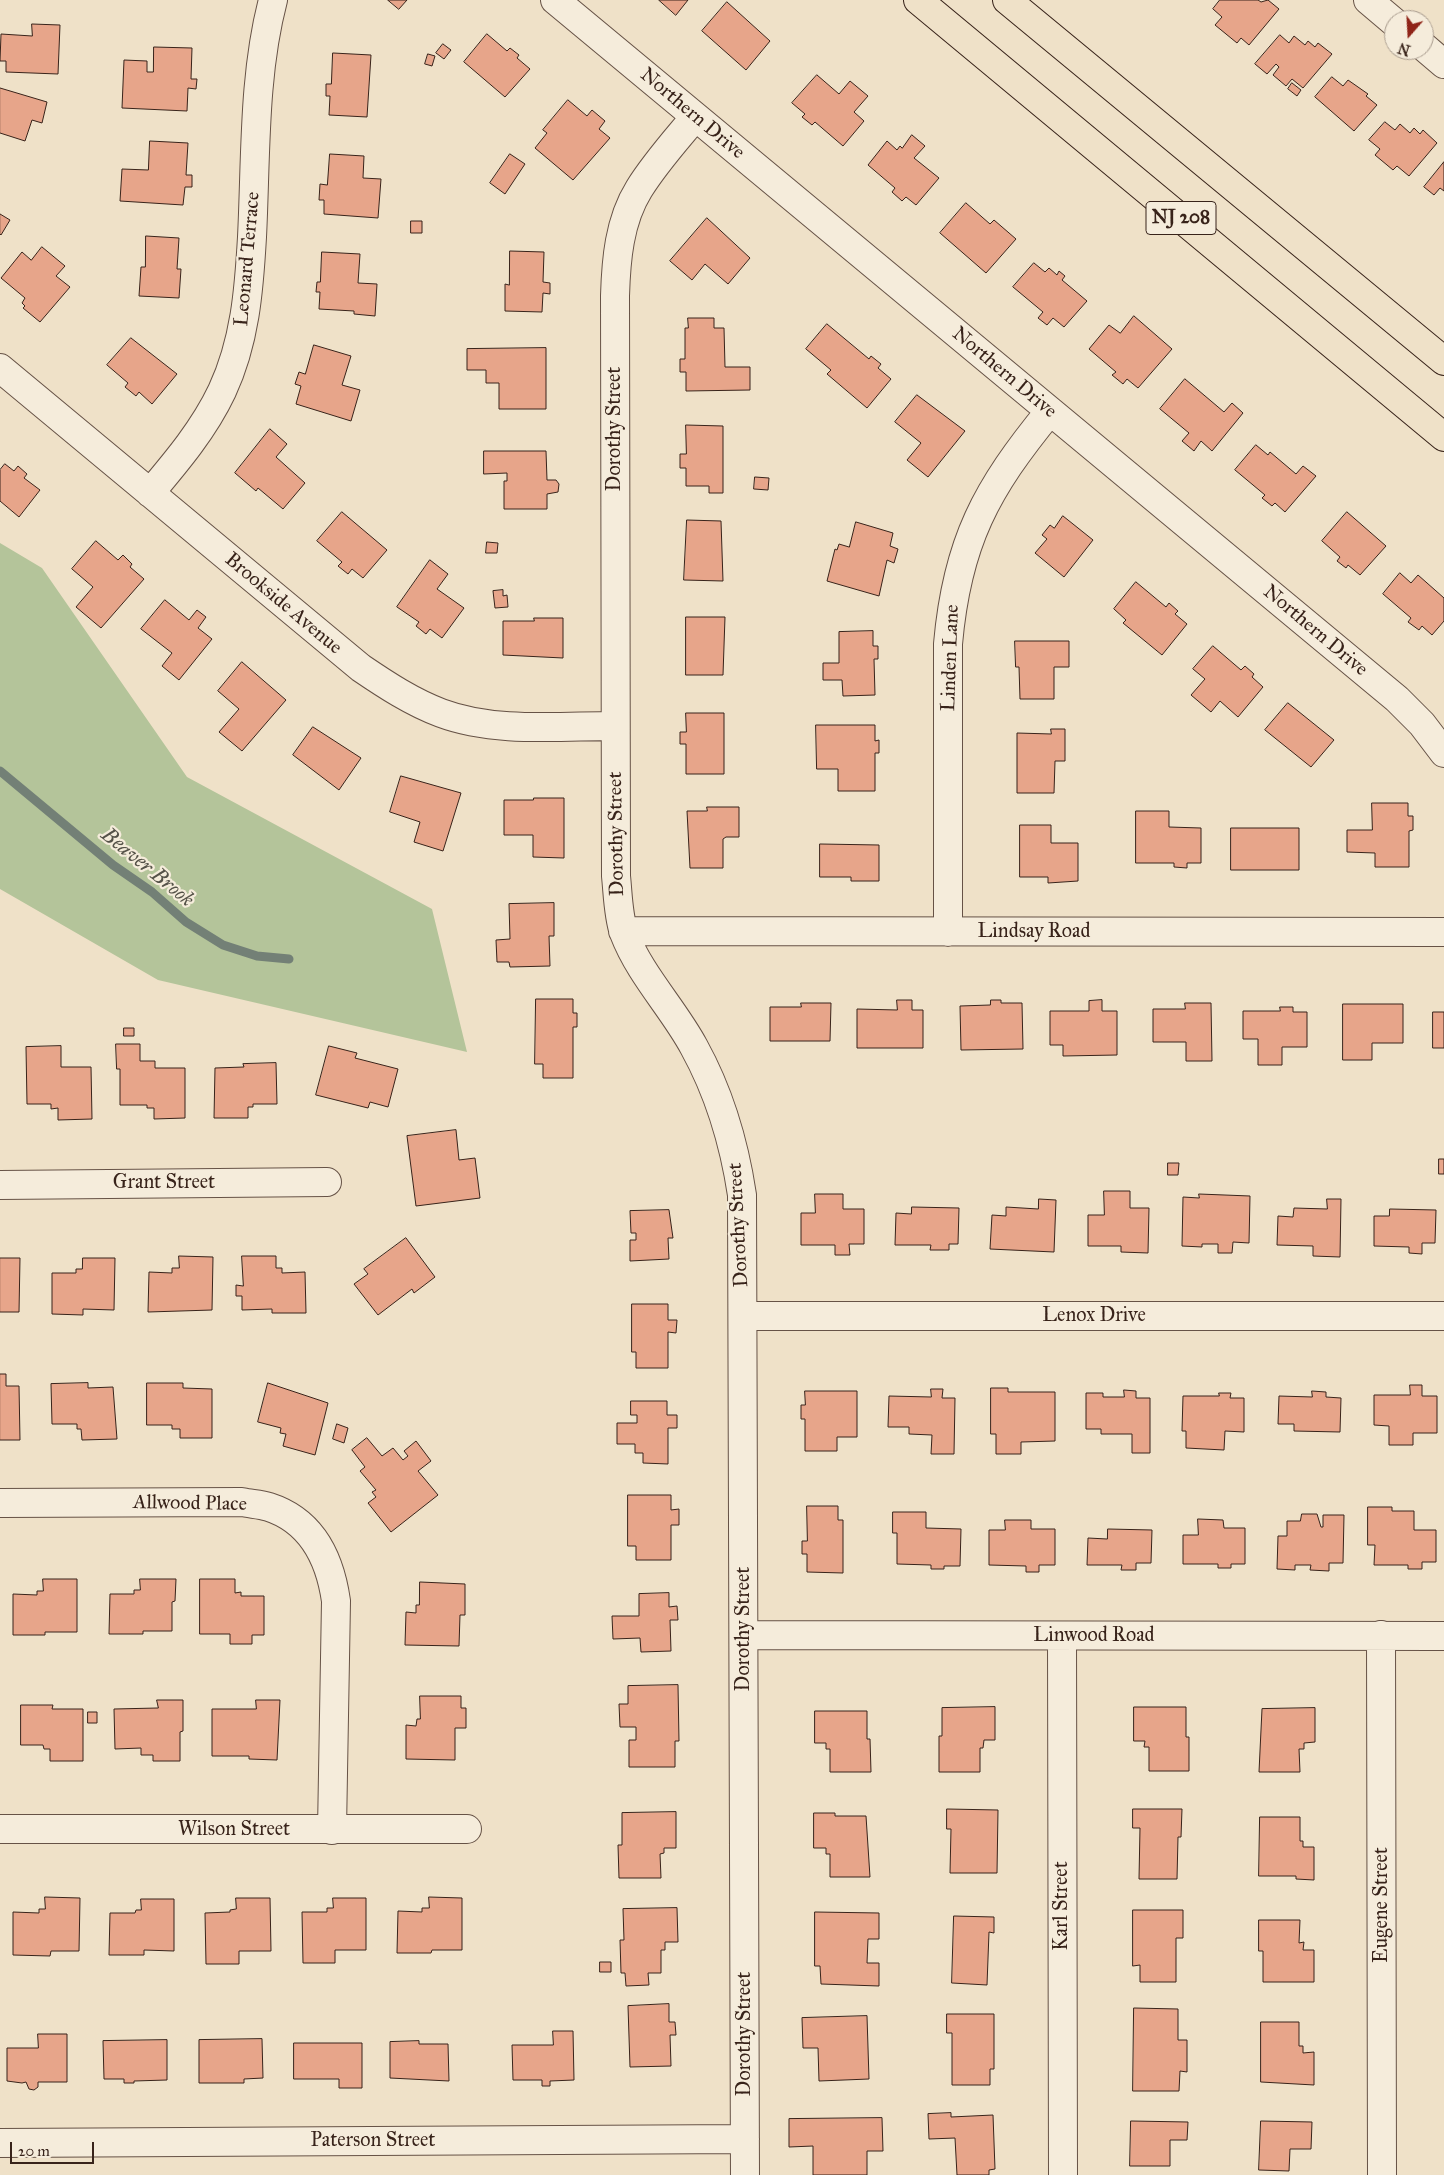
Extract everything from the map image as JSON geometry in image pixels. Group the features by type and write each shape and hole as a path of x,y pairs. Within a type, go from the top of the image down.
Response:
{"highway":[{"name":"NJ 208","path":"918,0 1444,437"},
{"name":"NJ 208","path":"1007,0 1444,361"}],"street":[{"name":"Leonard Terrace","path":"150,493 204,425 222,391 240,337 250,279 261,71 265,31 274,0"},
{"name":"Northern Drive","path":"555,0 1397,699 1422,724 1444,753"},
{"path":"1368,0 1384,14"},
{"path":"1434,56 1444,64"},
{"name":"Dorothy Street","path":"696,117 658,162 638,191 624,224 616,259 616,876 624,931 634,955 694,1045 713,1084 727,1121 742,1195 744,1316 745,2175"},
{"name":"Brookside Avenue","path":"0,368 361,668 398,693 441,713 485,724 615,726"},
{"name":"Linden Lane","path":"948,932 948,644 952,603 961,562 976,522 996,482 1019,448 1050,411"},
{"name":"Lindsay Road","path":"624,931 1444,932"},
{"name":"Grant Street","path":"0,1185 327,1182"},
{"name":"Lenox Drive","path":"744,1316 1444,1316"},
{"name":"Allwood Place","path":"0,1504 242,1502 269,1507 292,1518 323,1552 332,1576 336,1601 332,1830"},
{"name":"Linwood Road","path":"744,1635 1444,1636"},
{"name":"Eugene Street","path":"1381,1635 1382,2175"},
{"name":"Karl Street","path":"1062,1636 1063,2175"},
{"name":"Wilson Street","path":"0,1829 467,1829"},
{"name":"Paterson Street","path":"0,2143 745,2139"}],"green space":[{"path":"0,543 42,568 187,777 432,909 467,1052 158,980 0,889"}],"building":[{"path":"388,0 407,0 399,9"},
{"path":"659,0 688,0 676,15"},
{"path":"1220,0 1258,0 1261,2 1268,0 1279,9 1249,45 1241,38 1237,43 1215,25 1222,17 1213,9"},
{"path":"727,2 770,41 746,70 702,31"},
{"path":"32,24 60,25 58,74 6,72 6,61 0,61 1,34 32,36"},
{"path":"487,34 507,51 510,48 519,55 517,58 530,69 505,97 464,62"},
{"path":"1280,35 1289,43 1294,36 1305,45 1308,41 1315,47 1318,43 1332,54 1303,88 1292,79 1286,86 1273,75 1279,67 1276,64 1267,74 1255,64"},
{"path":"443,44 451,50 444,59 436,53"},
{"path":"154,47 192,48 191,79 197,79 196,89 188,88 187,111 122,108 124,60 147,61 147,72 153,72"},
{"path":"333,53 371,55 367,117 329,115 330,96 326,96 326,84 331,84"},
{"path":"428,54 435,56 432,66 425,64"},
{"path":"817,75 839,94 850,81 868,96 854,112 864,121 843,146 815,122 812,125 802,117 805,114 792,103"},
{"path":"1332,77 1343,86 1348,80 1368,94 1366,96 1377,105 1354,131 1315,97"},
{"path":"1292,83 1301,90 1297,96 1288,89"},
{"path":"0,88 47,102 42,123 32,120 25,141 0,133"},
{"path":"568,100 587,116 592,110 605,121 599,129 610,138 573,180 535,148 547,133 543,130"},
{"path":"1385,122 1395,130 1400,124 1410,133 1414,128 1420,134 1423,130 1437,143 1409,176 1397,166 1393,170 1375,155 1380,149 1369,140"},
{"path":"912,135 925,146 914,158 939,178 916,205 906,197 902,201 892,192 895,188 868,165 887,141 897,150 900,146 902,148"},
{"path":"150,141 188,143 186,175 192,175 192,187 185,187 183,205 120,201 122,169 148,170"},
{"path":"330,154 364,156 363,178 381,179 378,218 324,214 324,200 319,200 320,184 327,185"},
{"path":"510,154 525,164 505,194 490,183"},
{"path":"1444,162 1444,191 1440,188 1434,195 1424,187"},
{"path":"966,203 990,224 994,220 1016,239 986,273 940,233"},
{"path":"0,214 10,220 1,235 0,234"},
{"path":"707,218 750,258 728,284 705,264 692,280 670,261"},
{"path":"411,221 422,221 422,233 411,233"},
{"path":"146,236 179,238 177,269 181,269 179,298 139,296 141,267 145,267"},
{"path":"42,247 65,266 56,276 70,287 40,322 23,308 25,306 22,303 25,298 1,278 22,252 31,260"},
{"path":"510,251 544,252 543,282 550,283 550,294 543,293 542,312 505,311 505,284 509,285"},
{"path":"322,252 360,254 358,283 377,284 375,316 354,314 354,311 319,309 320,292 316,292 317,282 320,282"},
{"path":"1034,263 1045,272 1049,268 1057,275 1059,271 1065,276 1062,280 1087,301 1064,327 1053,318 1047,325 1038,318 1043,312 1013,287"},
{"path":"1134,316 1172,349 1138,388 1127,379 1123,384 1112,375 1116,372 1089,349 1109,325 1120,333"},
{"path":"688,318 714,318 714,328 724,328 725,367 750,367 750,390 686,391 686,372 680,372 680,359 685,359 685,328 688,328"},
{"path":"827,324 869,359 871,356 881,364 878,368 891,379 867,408 827,374 831,370 806,349"},
{"path":"131,338 177,374 152,404 139,392 136,396 125,387 128,383 107,365"},
{"path":"314,345 351,356 342,385 360,390 351,421 296,404 301,386 295,384 299,372 305,374"},
{"path":"546,348 546,409 499,409 499,383 486,383 486,370 467,370 467,349"},
{"path":"1185,379 1224,412 1232,403 1243,413 1212,451 1201,441 1194,451 1182,441 1189,433 1160,409"},
{"path":"917,395 965,431 928,477 907,460 921,443 895,422"},
{"path":"686,425 723,426 723,493 709,493 709,486 686,486 686,468 680,468 680,454 686,454"},
{"path":"270,429 287,444 276,457 305,483 283,509 258,488 256,491 235,473"},
{"path":"1256,445 1268,455 1270,452 1296,474 1303,466 1316,476 1285,512 1275,503 1272,506 1262,498 1265,495 1235,470"},
{"path":"484,451 546,451 547,480 556,480 559,484 558,492 547,494 547,509 504,509 504,481 507,481 507,473 484,474"},
{"path":"5,464 14,471 18,466 27,474 24,478 40,490 19,517 0,501 0,470"},
{"path":"755,477 769,478 768,490 754,489"},
{"path":"342,512 387,550 363,578 352,569 348,574 338,566 342,562 317,541"},
{"path":"1347,512 1386,546 1360,575 1348,565 1346,568 1337,561 1340,557 1322,541"},
{"path":"1063,516 1093,540 1064,577 1035,553 1047,539 1042,535 1050,525 1054,528"},
{"path":"687,520 721,521 723,581 684,580"},
{"path":"856,522 893,533 890,546 898,549 894,563 887,560 879,596 827,581 835,549 837,550 839,544 849,547"},
{"path":"96,541 118,560 123,555 132,564 130,567 144,579 101,628 76,607 93,587 72,569"},
{"path":"487,542 498,543 497,553 486,553"},
{"path":"430,560 448,574 437,589 464,608 442,638 430,629 426,634 416,626 419,622 397,607"},
{"path":"1400,573 1411,583 1418,575 1444,598 1444,621 1432,635 1422,626 1419,630 1408,622 1411,618 1383,594"},
{"path":"1136,582 1166,607 1169,603 1178,611 1175,614 1187,624 1162,655 1123,623 1126,620 1114,609"},
{"path":"503,590 503,596 507,595 508,607 495,608 493,591"},
{"path":"165,600 189,620 197,610 206,617 198,628 212,639 179,680 162,666 172,653 141,629"},
{"path":"686,617 725,617 723,675 686,675"},
{"path":"534,618 563,618 563,658 503,655 503,621 534,621"},
{"path":"873,631 873,646 878,646 878,659 874,659 875,695 843,696 842,680 823,680 823,663 839,663 839,632"},
{"path":"1015,641 1069,641 1069,667 1054,667 1054,699 1020,699 1019,667 1016,667"},
{"path":"1213,646 1241,670 1245,666 1254,674 1252,677 1263,687 1238,717 1220,701 1211,712 1191,695 1205,679 1193,669"},
{"path":"242,662 286,700 242,751 219,732 239,709 218,691"},
{"path":"1288,703 1334,740 1311,767 1265,730"},
{"path":"686,713 724,713 724,774 686,774 686,744 680,744 680,732 686,732"},
{"path":"816,725 875,725 875,741 879,740 879,753 875,753 875,791 838,791 838,769 817,769"},
{"path":"313,727 361,758 339,790 293,755"},
{"path":"1051,729 1065,729 1065,761 1055,761 1054,793 1017,793 1017,733 1051,734"},
{"path":"401,776 461,793 443,851 414,842 420,822 390,812"},
{"path":"534,798 564,798 564,858 533,857 533,835 504,835 504,800 533,800"},
{"path":"1372,803 1408,803 1408,816 1413,816 1413,830 1409,831 1409,867 1375,867 1375,853 1347,852 1347,830 1372,830"},
{"path":"707,807 739,807 739,837 726,837 723,839 723,868 690,868 687,811 707,811"},
{"path":"1136,811 1169,811 1169,827 1201,828 1201,863 1187,863 1187,868 1174,867 1174,863 1136,863"},
{"path":"1020,825 1051,825 1051,843 1078,843 1078,881 1048,883 1048,877 1020,877"},
{"path":"1231,828 1299,828 1299,870 1231,870"},
{"path":"820,844 879,845 879,881 851,881 851,877 820,877"},
{"path":"554,903 554,936 549,936 550,966 510,967 509,962 497,962 496,940 510,939 509,904"},
{"path":"536,999 573,999 573,1013 577,1013 577,1027 573,1027 573,1078 543,1078 543,1064 535,1064"},
{"path":"897,1000 912,1000 912,1010 923,1010 923,1048 857,1048 857,1009 897,1010"},
{"path":"991,1000 1001,1000 1001,1003 1022,1003 1023,1049 961,1050 960,1006 990,1005"},
{"path":"1102,1000 1102,1011 1117,1011 1117,1055 1063,1056 1063,1045 1050,1045 1050,1011 1089,1011 1089,1001"},
{"path":"801,1003 831,1003 830,1041 770,1041 770,1007 801,1007"},
{"path":"1185,1003 1211,1003 1212,1061 1186,1061 1186,1042 1153,1042 1153,1009 1185,1009"},
{"path":"1343,1004 1403,1004 1403,1043 1372,1043 1372,1060 1343,1060"},
{"path":"1280,1007 1293,1007 1293,1012 1307,1012 1307,1047 1282,1047 1282,1065 1258,1065 1258,1039 1243,1039 1243,1011 1280,1011"},
{"path":"1433,1012 1444,1012 1444,1048 1433,1048"},
{"path":"124,1028 134,1028 134,1036 124,1036"},
{"path":"116,1044 140,1044 140,1061 155,1061 155,1068 185,1068 185,1118 154,1119 154,1108 147,1108 147,1105 120,1105 120,1069 117,1069"},
{"path":"61,1046 61,1067 91,1067 92,1119 58,1120 58,1108 51,1109 51,1104 27,1104 26,1047"},
{"path":"329,1046 357,1053 355,1058 398,1069 388,1107 370,1102 368,1108 316,1095"},
{"path":"276,1063 277,1104 253,1104 253,1107 248,1107 248,1118 214,1118 215,1068 244,1067 243,1064"},
{"path":"456,1130 459,1160 475,1158 480,1198 416,1206 407,1136"},
{"path":"1439,1159 1444,1159 1444,1174 1439,1174"},
{"path":"1168,1163 1179,1163 1178,1175 1168,1175"},
{"path":"1104,1191 1130,1191 1130,1208 1149,1208 1148,1253 1121,1252 1121,1246 1088,1246 1088,1215 1104,1215"},
{"path":"815,1194 843,1194 843,1209 864,1209 864,1244 849,1244 850,1255 835,1255 835,1245 801,1245 801,1213 815,1213"},
{"path":"1199,1194 1250,1196 1249,1243 1233,1242 1232,1253 1218,1253 1218,1244 1202,1244 1202,1247 1182,1246 1183,1197 1199,1198"},
{"path":"1039,1199 1056,1200 1054,1252 990,1249 992,1215 1006,1216 1006,1207 1038,1209"},
{"path":"1327,1199 1341,1199 1340,1257 1313,1256 1313,1246 1277,1245 1278,1216 1293,1217 1294,1208 1327,1209"},
{"path":"912,1207 959,1208 958,1244 949,1244 949,1250 930,1250 931,1245 895,1245 896,1213 911,1214"},
{"path":"1390,1209 1436,1210 1435,1243 1422,1243 1422,1254 1409,1253 1409,1247 1374,1246 1374,1216 1389,1216"},
{"path":"669,1210 673,1238 668,1238 669,1259 630,1261 630,1240 636,1240 636,1233 631,1233 630,1211"},
{"path":"406,1238 435,1277 414,1293 412,1289 378,1315 354,1284 368,1274 364,1269"},
{"path":"179,1256 213,1257 212,1310 148,1312 149,1272 172,1273 172,1268 179,1268"},
{"path":"242,1256 276,1256 276,1268 282,1268 282,1273 305,1272 306,1313 272,1313 272,1309 242,1310 242,1296 236,1296 236,1285 243,1286"},
{"path":"0,1258 20,1258 19,1312 0,1312"},
{"path":"83,1258 115,1258 114,1310 83,1309 83,1315 52,1314 52,1273 76,1273 76,1269 82,1269"},
{"path":"632,1304 668,1304 668,1320 677,1320 676,1333 668,1332 668,1368 636,1368 636,1352 632,1352"},
{"path":"0,1374 6,1374 6,1386 19,1386 20,1440 0,1440"},
{"path":"88,1383 88,1388 113,1387 117,1439 82,1440 81,1429 77,1429 77,1424 52,1424 51,1384"},
{"path":"147,1383 183,1383 183,1388 212,1389 212,1438 180,1438 180,1429 172,1429 172,1425 147,1425"},
{"path":"268,1383 328,1403 315,1455 283,1446 286,1434 280,1433 281,1428 258,1422"},
{"path":"1410,1385 1422,1385 1422,1396 1437,1396 1437,1433 1413,1433 1413,1445 1389,1445 1389,1426 1374,1425 1374,1395 1410,1395"},
{"path":"991,1388 1008,1388 1008,1392 1055,1392 1055,1441 1021,1442 1021,1454 996,1454 996,1434 991,1434"},
{"path":"931,1389 943,1389 942,1398 955,1398 954,1454 931,1454 932,1435 909,1434 909,1427 888,1427 889,1396 931,1397"},
{"path":"1124,1390 1136,1391 1136,1398 1150,1398 1150,1453 1132,1453 1132,1434 1101,1434 1101,1429 1086,1429 1086,1393 1103,1393 1103,1397 1124,1397"},
{"path":"805,1391 857,1391 857,1437 837,1437 837,1451 805,1451 805,1419 801,1419 801,1405 805,1405"},
{"path":"1312,1391 1326,1392 1326,1397 1341,1398 1340,1432 1294,1431 1294,1424 1278,1424 1279,1396 1312,1397"},
{"path":"1219,1393 1231,1393 1230,1398 1244,1398 1244,1432 1225,1431 1224,1450 1186,1448 1186,1431 1182,1431 1183,1396 1219,1396"},
{"path":"631,1401 667,1401 667,1415 677,1415 677,1428 668,1428 668,1464 643,1463 643,1453 635,1453 635,1444 617,1444 617,1423 637,1423 637,1415 631,1415"},
{"path":"337,1424 348,1428 344,1443 333,1439"},
{"path":"367,1438 382,1456 393,1448 403,1460 408,1456 404,1451 416,1441 431,1461 418,1471 438,1495 391,1532 368,1503 376,1497 372,1492 376,1490 360,1471 365,1467 352,1450"},
{"path":"628,1495 671,1495 671,1510 679,1509 679,1525 671,1525 671,1560 636,1560 636,1546 628,1546"},
{"path":"807,1506 838,1506 838,1520 843,1520 843,1573 807,1572 807,1554 802,1554 802,1541 807,1541"},
{"path":"1368,1507 1392,1507 1392,1511 1414,1511 1414,1530 1436,1530 1436,1562 1422,1562 1422,1569 1408,1569 1408,1565 1374,1565 1375,1545 1368,1545"},
{"path":"893,1512 926,1512 926,1528 961,1529 960,1566 944,1566 944,1569 931,1569 931,1565 897,1564 897,1533 893,1533"},
{"path":"1302,1514 1317,1514 1321,1527 1323,1527 1323,1515 1344,1515 1343,1563 1329,1563 1329,1571 1310,1570 1311,1565 1295,1565 1295,1570 1277,1569 1278,1536 1287,1536 1287,1521 1300,1521"},
{"path":"1198,1519 1223,1520 1224,1528 1245,1528 1245,1564 1231,1564 1231,1568 1218,1568 1218,1564 1183,1564 1183,1535 1198,1535"},
{"path":"1005,1520 1031,1520 1031,1529 1055,1529 1055,1565 1039,1565 1039,1572 1026,1572 1026,1566 989,1565 989,1530 1005,1530"},
{"path":"1108,1529 1152,1530 1151,1563 1136,1563 1136,1570 1121,1570 1122,1565 1087,1565 1088,1538 1107,1539"},
{"path":"43,1579 77,1579 77,1632 13,1635 13,1594 37,1595 37,1591 43,1591"},
{"path":"140,1579 176,1579 175,1601 172,1602 172,1631 143,1631 143,1634 109,1634 110,1594 134,1594 134,1590 140,1590"},
{"path":"200,1579 235,1579 235,1593 241,1592 241,1596 264,1596 264,1635 252,1635 252,1644 230,1644 230,1634 200,1634"},
{"path":"420,1582 465,1584 465,1615 460,1615 459,1646 405,1645 406,1612 416,1613 416,1605 419,1605"},
{"path":"669,1593 669,1607 677,1606 678,1620 670,1620 671,1651 641,1652 640,1638 613,1639 612,1616 639,1616 639,1594"},
{"path":"678,1685 679,1741 675,1741 675,1767 629,1767 629,1740 636,1740 636,1727 620,1727 619,1704 628,1704 628,1686"},
{"path":"420,1696 461,1696 461,1708 466,1708 466,1728 455,1728 455,1760 406,1759 406,1725 416,1726 417,1719 420,1719"},
{"path":"157,1700 183,1700 183,1731 180,1732 180,1761 153,1761 153,1755 141,1755 141,1748 115,1749 114,1709 158,1708"},
{"path":"256,1700 280,1700 277,1760 249,1759 249,1756 212,1756 212,1709 256,1709"},
{"path":"21,1705 53,1705 52,1709 83,1709 83,1761 50,1761 50,1749 44,1749 43,1745 21,1745"},
{"path":"995,1707 995,1740 984,1740 983,1748 980,1748 980,1772 939,1772 939,1736 942,1736 942,1708"},
{"path":"1134,1707 1186,1707 1186,1737 1189,1737 1189,1771 1149,1771 1149,1747 1144,1747 1145,1741 1134,1741"},
{"path":"1315,1708 1315,1742 1304,1743 1304,1749 1299,1749 1300,1772 1259,1772 1262,1709"},
{"path":"815,1711 867,1711 867,1739 870,1739 871,1772 830,1772 830,1749 826,1749 826,1743 815,1743"},
{"path":"88,1712 97,1712 97,1723 88,1723"},
{"path":"947,1809 998,1810 997,1873 950,1873 951,1829 947,1829"},
{"path":"1133,1809 1182,1809 1181,1837 1178,1837 1177,1879 1139,1879 1140,1828 1133,1828"},
{"path":"676,1812 676,1848 664,1848 664,1853 660,1854 661,1878 619,1878 618,1845 622,1845 622,1813"},
{"path":"814,1813 835,1813 835,1816 866,1816 870,1877 830,1877 830,1854 826,1854 826,1848 814,1848"},
{"path":"1260,1817 1300,1817 1300,1841 1303,1841 1303,1847 1314,1847 1314,1880 1296,1879 1296,1876 1259,1876"},
{"path":"45,1897 80,1898 79,1951 51,1951 50,1956 13,1955 13,1912 39,1913 39,1909 45,1909"},
{"path":"429,1897 462,1898 462,1950 432,1950 431,1953 397,1953 398,1911 422,1912 422,1908 429,1908"},
{"path":"236,1898 270,1898 271,1951 239,1951 239,1964 206,1964 205,1913 230,1912 230,1910 236,1909"},
{"path":"333,1898 366,1898 366,1950 335,1950 335,1963 303,1963 302,1912 327,1912 327,1908 333,1908"},
{"path":"141,1899 174,1899 174,1951 144,1950 144,1955 109,1955 110,1913 135,1913 136,1910 141,1910"},
{"path":"677,1908 678,1942 665,1942 665,1950 661,1950 661,1973 648,1973 649,1985 626,1986 625,1973 621,1973 620,1940 624,1940 623,1909"},
{"path":"1133,1910 1183,1910 1183,1938 1176,1938 1176,1982 1140,1982 1140,1965 1133,1966"},
{"path":"815,1912 879,1913 879,1939 868,1939 867,1963 879,1963 879,1986 821,1984 820,1966 815,1966"},
{"path":"954,1916 994,1917 994,1933 989,1932 987,1985 952,1983"},
{"path":"1259,1920 1300,1920 1299,1943 1304,1942 1303,1950 1314,1950 1314,1982 1263,1982 1263,1951 1259,1951"},
{"path":"600,1962 611,1962 611,1972 600,1972"},
{"path":"669,2004 669,2022 675,2022 676,2035 670,2035 671,2066 630,2067 628,2006"},
{"path":"1134,2008 1178,2009 1178,2040 1187,2040 1187,2072 1180,2071 1179,2091 1133,2091"},
{"path":"947,2014 994,2014 994,2069 990,2069 990,2085 952,2085 952,2033 947,2033"},
{"path":"867,2016 869,2079 819,2081 818,2048 803,2048 802,2018"},
{"path":"1261,2022 1299,2022 1299,2046 1303,2046 1303,2053 1314,2052 1314,2085 1261,2082"},
{"path":"553,2031 573,2031 574,2080 550,2081 550,2086 542,2086 542,2080 513,2080 512,2045 553,2045"},
{"path":"38,2034 67,2034 67,2082 38,2082 38,2087 34,2090 29,2089 26,2082 7,2081 7,2048 38,2048"},
{"path":"262,2039 263,2078 244,2079 244,2083 199,2083 199,2040"},
{"path":"167,2040 167,2080 124,2083 124,2079 104,2079 103,2041"},
{"path":"419,2041 419,2044 448,2044 449,2081 390,2078 390,2042"},
{"path":"294,2043 362,2043 362,2088 339,2088 339,2079 294,2079"},
{"path":"951,2113 951,2117 993,2115 995,2169 989,2170 989,2175 957,2175 955,2138 929,2139 928,2114"},
{"path":"882,2118 883,2151 867,2151 867,2175 813,2175 813,2146 789,2147 789,2119"},
{"path":"1131,2121 1188,2122 1187,2140 1170,2140 1170,2166 1130,2166"},
{"path":"1261,2121 1312,2122 1311,2149 1290,2149 1289,2171 1259,2170"}],"waterway":[{"name":"Beaver Brook","path":"0,771 113,865 152,892 186,922 223,945 257,956 289,959"}]}
